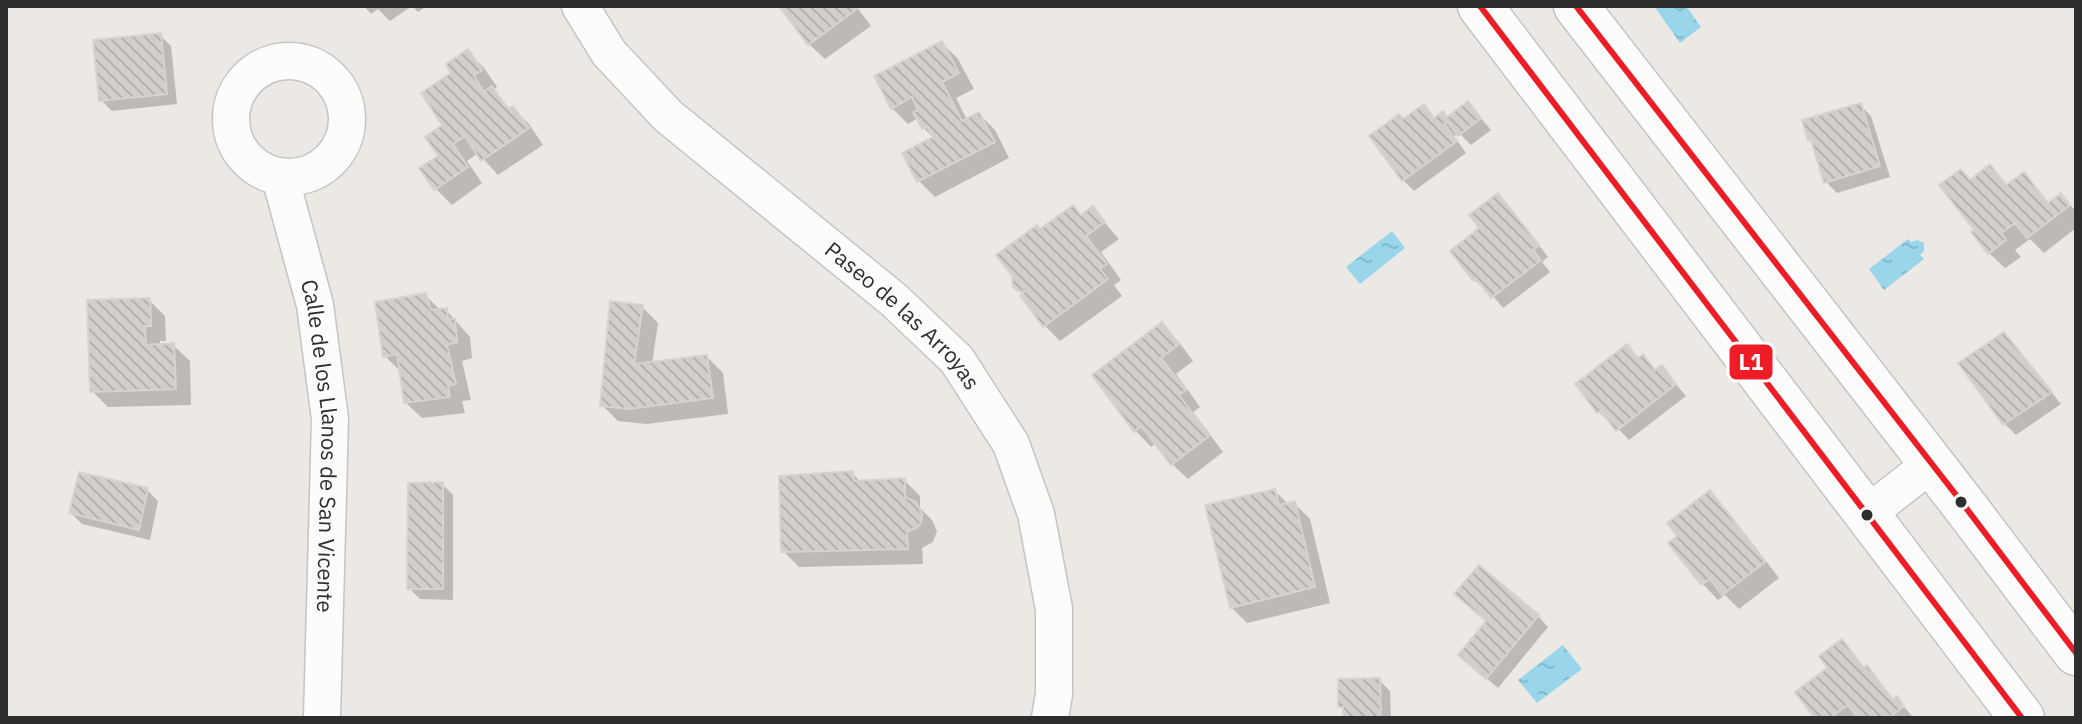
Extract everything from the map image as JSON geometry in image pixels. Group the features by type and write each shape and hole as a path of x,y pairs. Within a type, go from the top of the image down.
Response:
{"street":[{"name":"Paseo de las Arroyas","path":"580,6 609,53 668,116 894,300 957,360 1011,444 1036,514 1054,609 1054,694 1050,718"},
{"path":"1480,6 2022,718"},
{"path":"1576,6 2076,653"},
{"name":"Calle de los Llanos de San Vicente","path":"280,177 315,305 330,419 322,718"},
{"path":"1867,514 1931,464"}],"water":[{"path":"1654,6 1686,6 1701,27 1680,43"},
{"path":"1392,231 1405,248 1360,284 1346,267"},
{"path":"1908,239 1924,243 1924,251 1920,255 1924,259 1884,290 1869,269"},
{"path":"1563,645 1582,669 1537,703 1518,680"}],"building":[{"path":"779,6 854,6 857,9 808,45"},
{"path":"161,33 167,94 99,101 93,40"},
{"path":"942,41 959,73 942,82 962,121 979,112 995,142 917,182 902,153 933,137 927,126 922,129 913,112 918,110 912,97 891,109 874,76"},
{"path":"468,49 482,70 474,76 484,92 492,86 508,109 513,106 529,128 481,161 465,136 453,144 468,167 434,190 419,168 438,156 425,137 442,125 421,93 451,73 446,64"},
{"path":"1468,101 1481,118 1458,136 1448,122 1444,124 1457,141 1402,181 1369,136 1399,114 1403,119 1424,104 1434,118 1443,111 1447,117"},
{"path":"1861,103 1880,166 1824,183 1802,120"},
{"path":"1990,164 2006,185 2024,172 2048,203 2061,193 2070,205 2027,238 2015,223 2001,233 2006,240 1988,254 1971,232 1974,230 1939,185 1961,169 1970,180"},
{"path":"1498,193 1539,245 1533,250 1541,260 1491,298 1450,251 1479,228 1469,215"},
{"path":"1073,205 1081,215 1093,206 1105,222 1086,236 1107,264 1100,269 1108,279 1043,327 1020,295 1024,292 1013,287 1012,276 996,255 1037,225 1040,229"},
{"path":"426,293 431,310 447,308 448,319 455,319 457,342 447,345 456,384 448,386 450,397 404,403 397,354 383,357 375,302"},
{"path":"150,298 151,326 145,326 146,345 174,343 176,389 90,392 87,300"},
{"path":"610,301 643,305 634,364 707,355 713,398 629,409 600,406"},
{"path":"1162,322 1179,344 1161,358 1186,390 1179,395 1209,436 1171,465 1141,426 1134,432 1092,375"},
{"path":"2004,332 2052,392 2003,425 1958,363"},
{"path":"1627,344 1638,358 1643,354 1655,370 1662,365 1676,384 1616,431 1601,411 1597,413 1575,384"},
{"path":"853,471 854,481 905,478 905,497 916,502 922,514 918,527 907,532 908,549 781,552 779,476"},
{"path":"79,472 148,488 139,530 69,513"},
{"path":"443,482 443,589 407,589 408,483"},
{"path":"1275,489 1279,505 1295,501 1315,587 1230,608 1205,505"},
{"path":"1710,490 1765,562 1722,595 1710,579 1701,585 1668,543 1677,536 1667,523"},
{"path":"1479,565 1539,615 1486,679 1458,655 1486,621 1454,594"},
{"path":"1842,639 1864,668 1867,665 1892,699 1897,696 1904,706 1889,718 1858,718 1848,705 1830,718 1814,718 1795,692 1827,668 1819,656"},
{"path":"1380,678 1381,718 1343,718 1343,707 1338,707 1338,679"}],"transit line":[{"name":"L1","path":"1480,6 2022,718"},
{"name":"L1","path":"1576,6 2076,653"}]}
